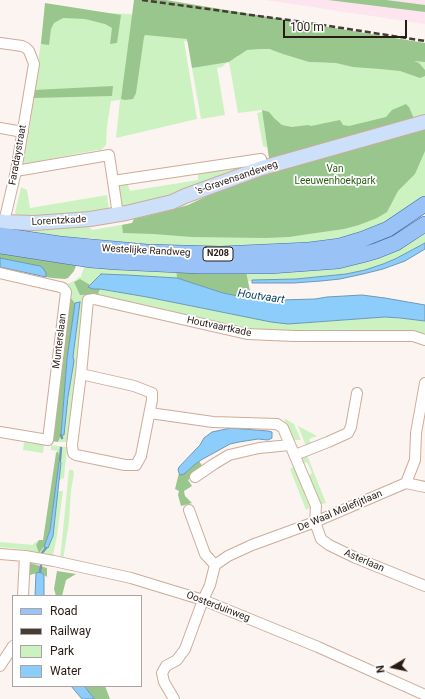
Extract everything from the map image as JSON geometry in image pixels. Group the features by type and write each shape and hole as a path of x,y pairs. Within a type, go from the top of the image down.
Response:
{"main road":[{"name":"Westelijke Randweg","path":"1,226 60,244 147,252 221,254 310,250 340,246 388,229 425,204"},
{"name":"Westelijke Randweg","path":"0,246 92,260 116,262 200,266 270,266 338,261 362,255 396,243 425,224"}],"street":[{"name":"Faradaystraat","path":"0,43 22,46 26,48 29,51 34,64 16,171 1,226"},
{"name":"'s-Gravensandeweg","path":"118,215 172,202 262,168 425,122"},
{"path":"0,128 23,132"},
{"path":"16,171 109,155 118,215"},
{"path":"113,181 261,159 262,168"},
{"name":"Lorentzkade","path":"1,226 90,220 118,215"},
{"name":"Munterslaan","path":"0,273 60,287 66,292 48,440 0,432"},
{"name":"Houtvaartkade","path":"82,374 88,300 94,299 247,334 295,336 413,336 425,340"},
{"path":"82,374 134,386 152,393 150,413 141,456 136,465 125,465 76,455 73,453 72,445 82,374"},
{"path":"425,383 416,433 415,460 406,483 425,487"},
{"path":"295,455 348,432 351,427 357,393"},
{"path":"150,413 213,422 277,424 284,428 316,506 315,522"},
{"path":"195,477 229,455 259,448 290,445"},
{"path":"415,460 425,462"},
{"name":"De Waal Malefijtlaan","path":"215,565 228,556 252,545 315,522 406,483"},
{"path":"174,699 164,682 162,673 166,666 177,660 185,649 210,585 215,565 205,554 189,510"},
{"name":"Asterlaan","path":"315,522 321,539 329,545 356,558 425,586"},
{"name":"Oosterduinweg","path":"0,554 25,556 54,561 131,578 203,600 318,647 425,695"},
{"path":"23,595 25,556"},
{"path":"0,666 12,648"}],"shaded area":[{"path":"266,0 425,0 425,24"}],"green space":[{"path":"134,0 166,0 425,43 425,62 414,61 419,63 425,70 425,76 420,78 400,71 353,67 336,63 309,62 270,49 247,50 229,62 192,68 187,39 145,35 136,93 133,99 121,99"},
{"path":"328,0 386,0 425,5 425,12"},
{"path":"45,3 121,15 117,43 110,44 112,28 105,24 85,19 63,18 54,23 51,29 49,45 41,44"},
{"name":"Van Leeuwenhoekpark","path":"45,9 243,21 425,46 425,199 409,213 346,242 174,250 90,238 63,238 3,228 87,224 92,230 132,223 134,219 175,212 227,186 280,169 278,152 263,146 257,113 265,111 262,110 238,113 229,62 239,56 234,56 222,67 217,68 225,115 201,119 192,68 196,67 204,44 184,41 197,119 116,138 120,100 111,101 106,145 102,149 99,151 97,150 25,164 23,162 30,126","holes":["275,50 330,63 309,62"]},
{"path":"113,86 112,96 33,98 34,90"},
{"path":"406,104 409,107 415,121 271,160 269,158 262,110 269,112 282,125 292,127 311,126 340,120 343,125 349,126 386,117 392,110"},
{"path":"425,128 425,151 415,174 398,191 387,212 377,218 359,225 344,229 289,237 266,238 192,237 123,233 122,225 132,223 134,219 188,205 229,186 256,177"},
{"path":"255,165 175,194 124,207 122,206 118,190 118,187 121,185 128,185 130,191 198,180 198,173"},
{"path":"21,187 27,190 30,208 107,195 109,210 19,218 15,213"},
{"path":"425,233 425,243 395,259 365,270 286,282 248,281 246,271 399,249"},
{"path":"0,249 77,263 74,271 68,278 46,277 46,273 40,266 0,258"},
{"path":"85,264 176,269 177,278 101,274 88,287 147,297 229,314 305,323 385,317 425,321 425,336 258,335 122,301 83,304 68,442 58,442 61,435 64,435 80,303 75,303 70,297 72,293 67,284 79,277 82,277"},
{"path":"176,269 246,271 251,296 243,297 223,293 177,278"},
{"path":"80,279 90,285 88,287 100,289 98,294 80,295 74,282"},
{"path":"70,297 75,303 67,359 61,435 58,442 51,441"},
{"path":"284,418 294,424 301,440 295,440 293,444"},
{"path":"298,426 317,436 309,439 311,444 306,446"},
{"path":"24,442 44,445 43,453 23,450"},
{"path":"51,445 67,447 64,478 59,480 61,463 58,451 51,450"},
{"path":"58,451 60,460 50,530 44,547 39,553 36,545 39,540 43,540 56,453"},
{"path":"307,455 326,503 318,505 307,477 312,473 307,462 302,464 300,458"},
{"path":"199,461 203,467 188,480 192,486 184,491 185,496 192,503 181,506 178,495 179,491 175,489 179,473 180,475 184,474"},
{"path":"294,467 310,508 306,510 290,469"},
{"path":"69,470 73,470 74,474 63,560 60,560"},
{"path":"58,491 63,491 53,555 0,547 0,542 33,545 39,540 36,545 39,552 44,547 48,548 53,536"},
{"path":"30,563 47,568 47,577 40,572 30,575"},
{"path":"57,571 76,574 66,580 62,595 56,595 54,589"},
{"path":"85,687 105,687 110,699 94,699"}],"water":[{"path":"425,243 425,249 405,261 363,274 321,281 294,283 252,283 252,280 296,279 346,274 365,270 395,259"},
{"path":"0,258 40,266 46,273 46,277 0,267"},
{"path":"101,274 177,278 223,293 243,297 251,296 280,300 362,295 385,298 425,305 425,321 385,317 288,324 271,322 147,297 88,287"},
{"path":"80,302 64,435 61,435 67,359 75,303"},
{"path":"231,428 268,431 272,432 272,438 268,440 258,439 230,444 201,460 184,474 180,475 178,470 179,467 200,445 204,438 212,432"},
{"path":"60,460 61,463 53,536 48,548 44,547 50,530"},
{"path":"40,572 44,575 44,595 35,595 36,573"},
{"path":"72,687 85,687 94,699 82,699"}],"waterway":[{"path":"60,460 61,448"},
{"path":"42,553 46,548"},
{"path":"40,572 41,566"}],"railway":[{"path":"142,0 310,23 425,41"}],"water label":[{"name":"Houtvaart","path":"261,297"}]}
